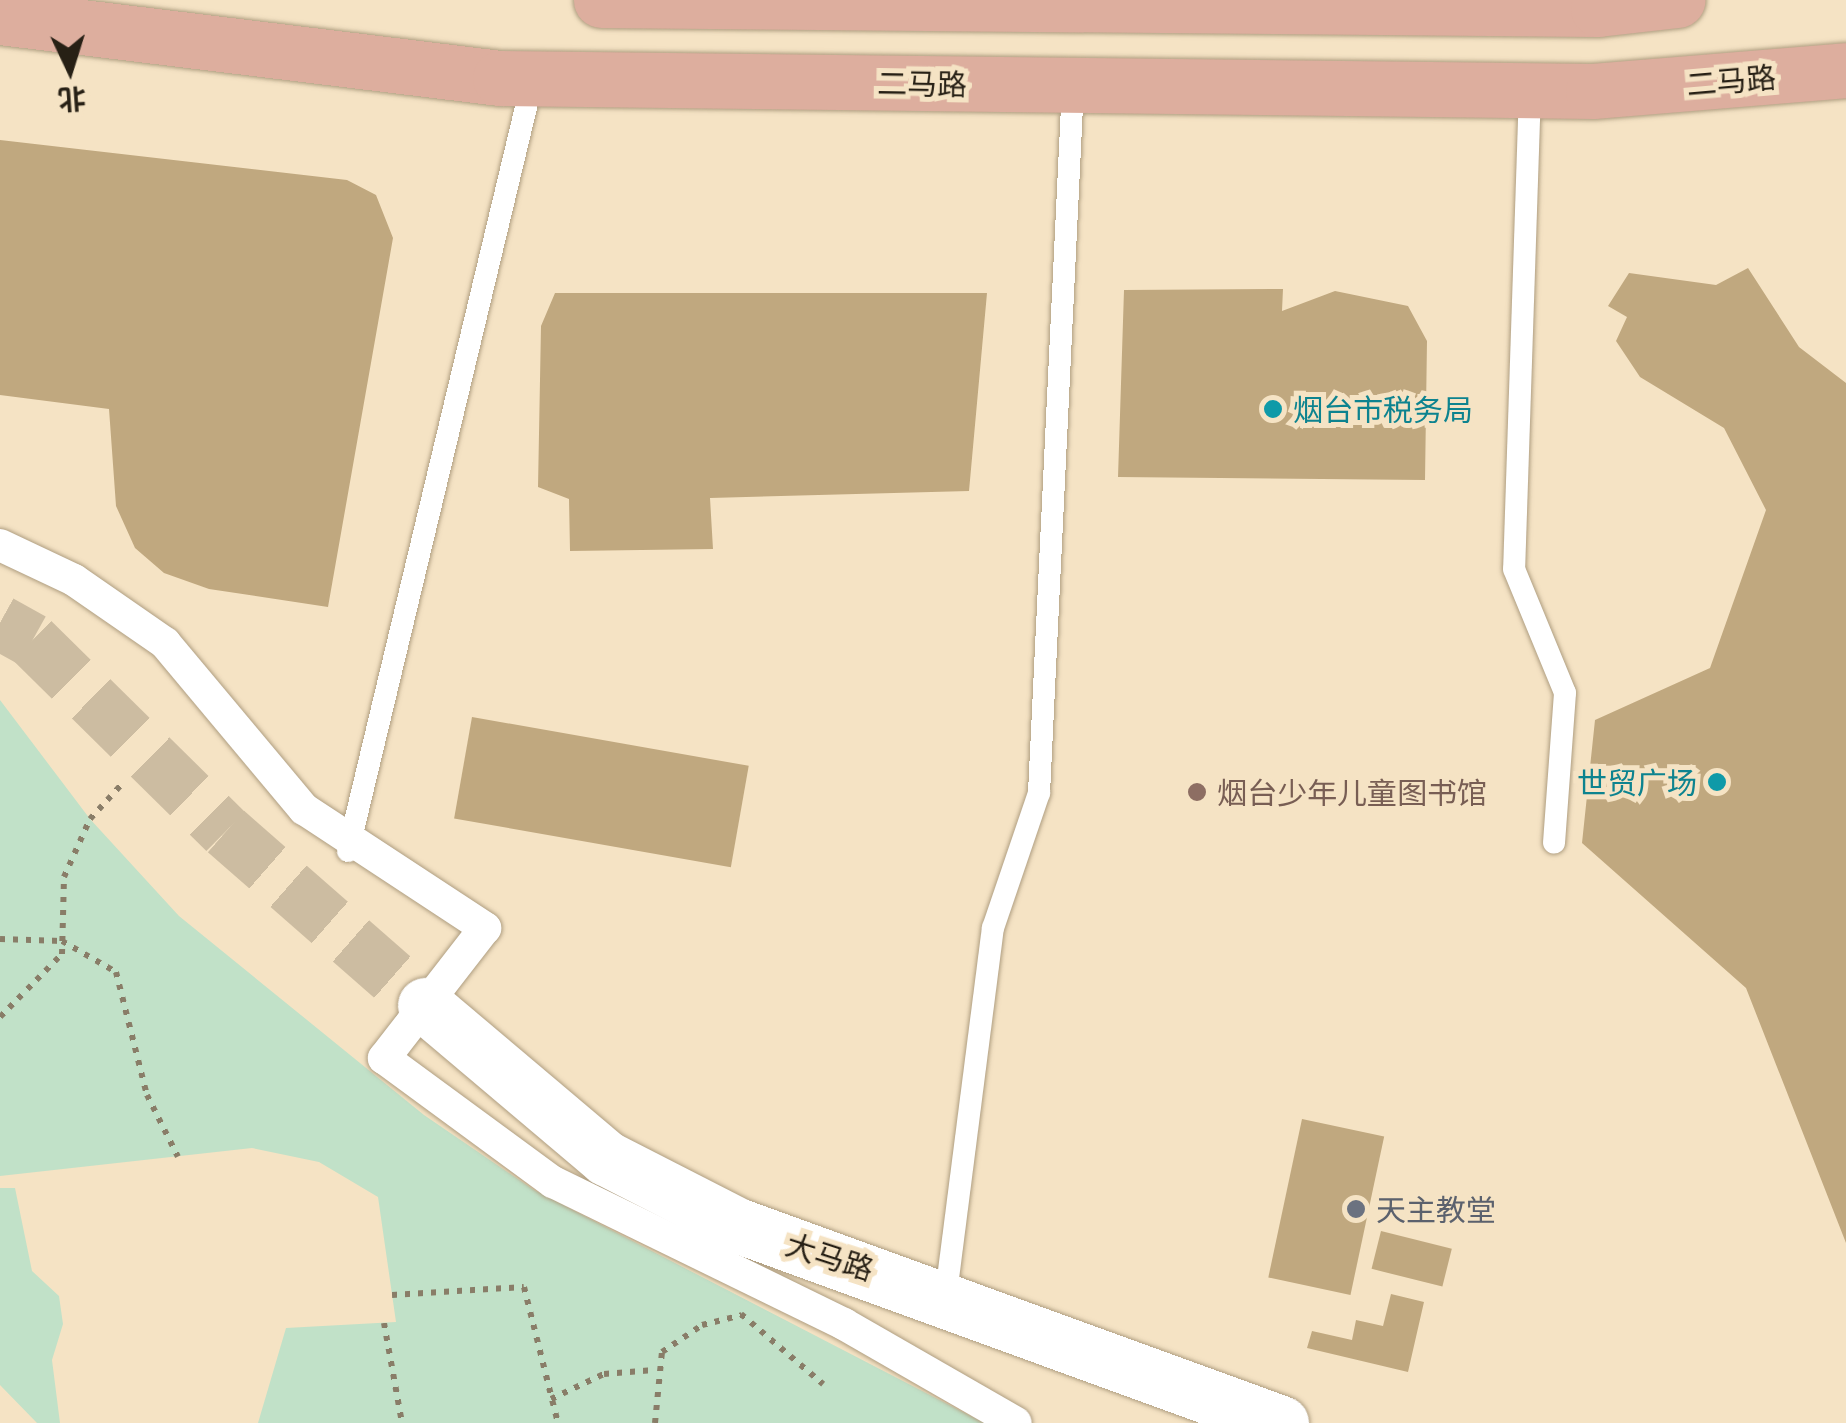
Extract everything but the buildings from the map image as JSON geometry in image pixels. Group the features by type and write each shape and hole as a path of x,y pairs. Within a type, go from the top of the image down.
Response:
{"main road":[{"path":"631,1 1598,9 1678,0"},
{"name":"二马路","path":"0,17 534,78 1530,90 1846,70"}],"street":[{"path":"0,544 74,580 165,643 304,809 486,928 384,1058 553,1182 713,1261 1016,1423"},
{"name":"大马路","path":"425,1005 606,1158 737,1225 946,1294 1281,1423"}],"lane":[{"path":"348,851 534,78"},
{"path":"946,1294 993,928 1039,793 1073,84"},
{"path":"1530,90 1514,570 1565,693 1554,843"}],"path":[{"path":"0,1017 30,996 62,941 64,877 90,819 120,786"},
{"path":"0,938 62,941 116,972 147,1095 178,1158"},
{"path":"713,1261 742,1314 823,1384"},
{"path":"392,1295 524,1287 558,1423"},
{"path":"655,1423 654,1370 675,1339 742,1314"},
{"path":"384,1323 402,1423"},
{"path":"550,1398 592,1377 654,1370"}],"green space":[{"path":"0,700 90,819 179,916 424,1115 534,1190 984,1423 258,1423 286,1328 396,1322 378,1197 319,1162 252,1148 0,1176"},
{"path":"0,1188 15,1188 32,1271 59,1296 63,1324 52,1360 60,1423 37,1423 0,1385"}],"tunnel":[{"path":"0,622 32,640 226,831 425,1005"}],"place":[{"name":"烟台市税务局","path":"1273,409"},
{"name":"世贸广场","path":"1717,782"},
{"name":"烟台少年儿童图书馆","path":"1197,792"},
{"name":"天主教堂","path":"1356,1209"}]}
